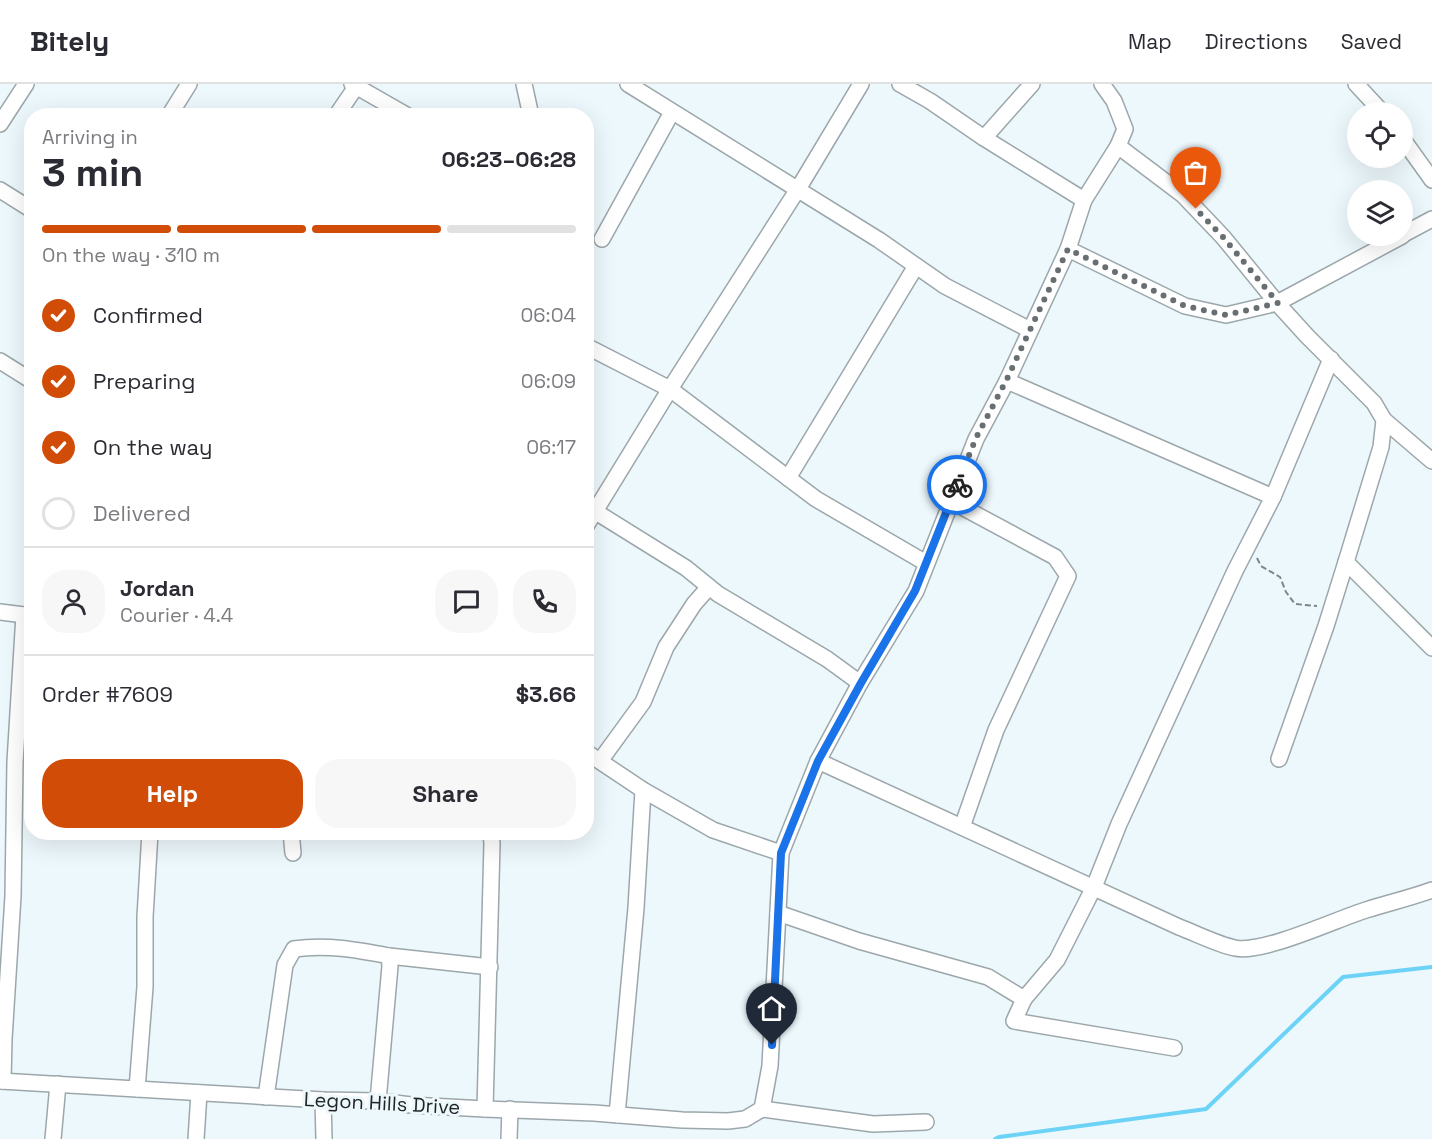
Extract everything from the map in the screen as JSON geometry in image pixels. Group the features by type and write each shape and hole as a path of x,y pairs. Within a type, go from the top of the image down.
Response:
{"street":[{"path":"0,124 26,84"},
{"path":"174,108 189,84"},
{"path":"524,84 529,108"},
{"path":"628,84 798,189 945,286 1030,330"},
{"path":"594,515 861,84"},
{"path":"900,84 1084,200"},
{"path":"984,138 1032,84"},
{"path":"926,1122 873,1124 762,1109 770,1066 781,853 818,761 915,591 976,438 1006,381 1068,249 1084,200 1118,146 1125,129 1114,102 1102,84"},
{"path":"1356,84 1373,102"},
{"path":"341,108 356,85 395,108"},
{"path":"602,239 672,112"},
{"path":"1118,146 1183,195 1223,237 1307,336 1374,403 1384,420 1432,462"},
{"path":"1413,153 1432,180"},
{"path":"0,190 24,205"},
{"path":"1413,229 1432,219"},
{"path":"1068,249 1185,306 1226,315 1278,303 1382,246"},
{"path":"788,478 916,266"},
{"path":"594,350 670,389 816,499 926,563"},
{"path":"1174,1048 1014,1021 1024,999 1057,960 1094,887 1119,824 1273,497 1331,359"},
{"path":"0,361 24,376"},
{"path":"1006,381 1273,497"},
{"path":"1279,759 1346,562 1381,447 1384,420"},
{"path":"951,501 1055,557 1068,576 996,730 962,827"},
{"path":"596,512 861,683"},
{"path":"1346,562 1432,648"},
{"path":"600,761 643,702 666,647 694,604 710,587"},
{"path":"0,612 24,615"},
{"path":"2,1081 14,896 15,762 24,661"},
{"path":"594,757 643,790 714,830 781,853"},
{"path":"818,761 1179,927 1236,949 1258,947 1314,930 1367,909 1406,900 1432,890"},
{"path":"617,1115 636,908 643,790"},
{"path":"137,1089 145,987 145,917 150,840"},
{"path":"292,840 293,853"},
{"path":"484,1109 490,967 492,840"},
{"path":"778,913 860,941 988,977 1024,999"},
{"path":"266,1097 285,965 294,949 310,946 344,949 490,967"},
{"path":"378,1101 389,956"},
{"name":"Legon Hills Drive","path":"2,1081 682,1120 745,1119 762,1109"},
{"path":"53,1139 58,1084"},
{"path":"196,1139 200,1093"},
{"path":"323,1100 324,1139"},
{"path":"509,1139 510,1109"}],"path":[{"path":"1248,546 1261,566 1280,577 1286,592 1295,604 1332,606"}],"waterway":[{"path":"995,1139 1206,1109 1343,977 1432,967"}],"way so far":[{"path":"957,485 976,438 1006,381 1068,249 1185,306 1226,315 1278,303 1223,237 1196,209"}],"route":[{"path":"772,1045 781,853 818,761 915,591 957,485"}]}
